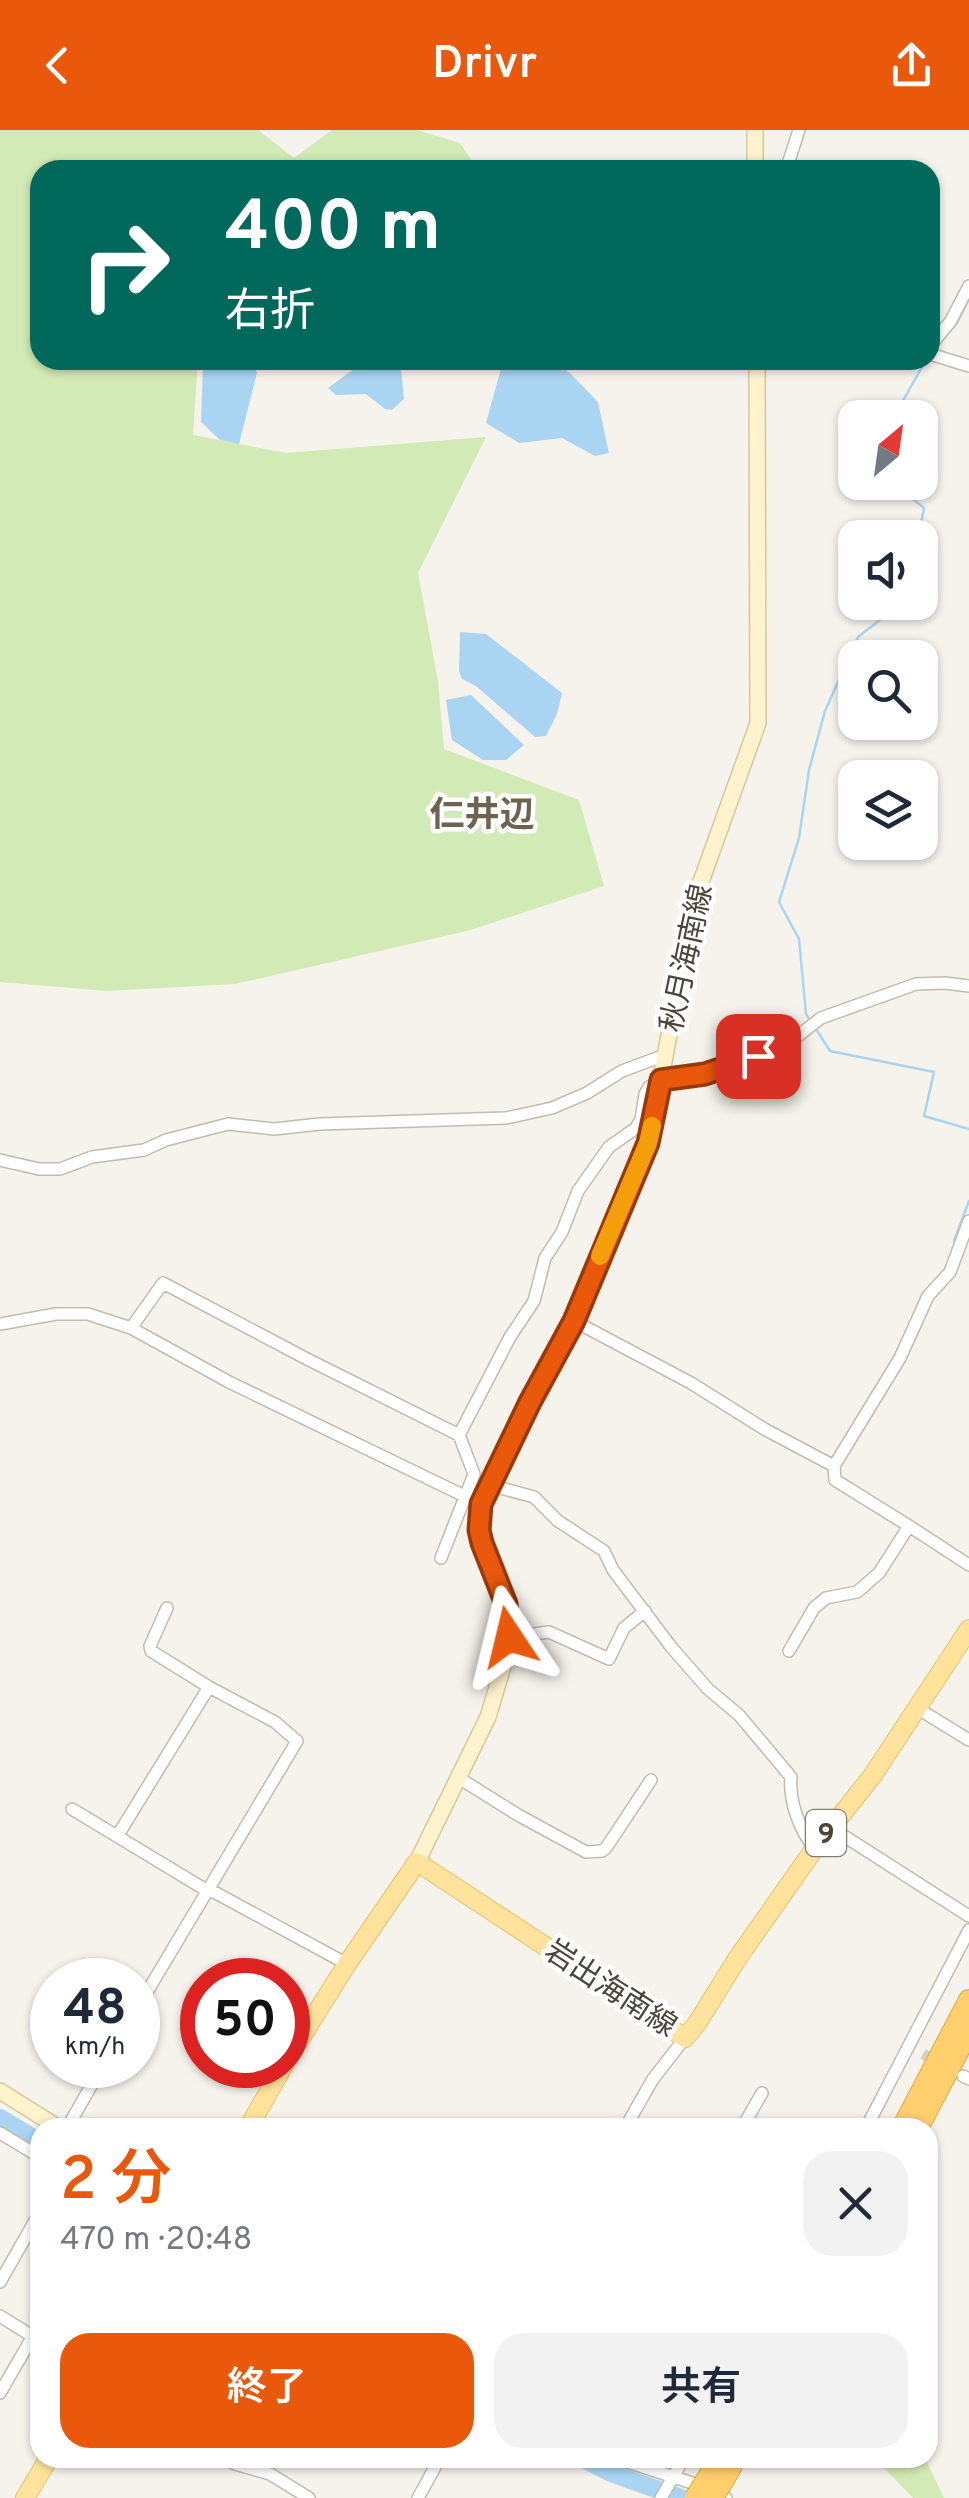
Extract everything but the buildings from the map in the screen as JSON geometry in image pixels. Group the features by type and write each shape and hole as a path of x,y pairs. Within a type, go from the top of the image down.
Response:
{"highway":[{"path":"907,2118 969,2000"},
{"path":"923,2118 969,2031"},
{"path":"695,2498 720,2468"},
{"path":"713,2498 724,2468"}],"main road":[{"path":"755,130 755,160"},
{"name":"秋月海南線","path":"416,1862 488,1717 509,1637 506,1604 479,1530 481,1504 574,1321 648,1143 693,904 758,724 756,370"},
{"name":"岩出海南線","path":"416,1862 684,2038 830,1827 873,1774 969,1628"},
{"path":"310,2023 416,1862"},
{"path":"254,2118 271,2088"},
{"path":"0,2091 46,2118"},
{"path":"25,2498 42,2468"}],"street":[{"path":"789,160 799,130"},
{"path":"940,336 969,286"},
{"path":"940,354 969,366"},
{"path":"459,1435 510,1337 534,1301 545,1258 562,1232 578,1191 610,1147 636,1128 649,1087 661,1080 705,1074 785,1046 821,1018 916,984 969,986"},
{"path":"0,1160 60,1168 92,1157 144,1150 166,1140 228,1124 274,1129 506,1118 552,1108 587,1093 622,1071 665,1058"},
{"path":"969,1220 950,1272 928,1296 900,1358 834,1466 834,1480 969,1566"},
{"path":"131,1328 164,1283 306,1360 459,1435 474,1474 441,1558"},
{"path":"0,1324 56,1314 88,1314 131,1328 229,1382 481,1504"},
{"path":"574,1321 692,1383 766,1430 834,1466"},
{"path":"490,1484 534,1497 558,1521 604,1552 613,1570 672,1648 708,1689 738,1715 790,1776 793,1805 815,1848"},
{"path":"790,1652 814,1608 826,1598 857,1592 879,1573 909,1526"},
{"path":"160,1969 297,1741 275,1722 151,1651 167,1608"},
{"path":"509,1637 548,1632 609,1659 624,1628 645,1611"},
{"path":"118,1835 209,1687"},
{"path":"917,1708 969,1740"},
{"path":"459,1778 586,1852 606,1848 651,1780"},
{"path":"72,1809 206,1890 347,1964"},
{"path":"830,1827 969,1916"},
{"path":"871,2118 969,1930"},
{"path":"630,2118 653,2078 684,2038"},
{"path":"909,2046 923,2054"},
{"path":"70,2118 89,2088"},
{"path":"748,2118 762,2093"},
{"path":"0,2133 30,2151"},
{"path":"0,2282 30,2230"},
{"path":"0,2316 30,2335"},
{"path":"0,2392 30,2348"},
{"path":"249,2468 270,2474 309,2498"},
{"path":"418,2498 434,2468"},
{"path":"644,2468 726,2498"},
{"path":"660,2498 678,2468"}],"green space":[{"path":"0,130 258,130 294,158 332,130 417,130 460,143 471,160 30,160 30,370 197,370 193,435 286,453 486,437 418,573 438,681 444,749 579,800 604,886 471,930 235,984 107,991 0,982"},
{"path":"884,2468 930,2468 944,2498 913,2498"}],"water":[{"path":"203,370 256,370 239,444 220,440 201,422"},
{"path":"352,370 401,370 404,399 392,410 385,409 366,394 336,395 328,388"},
{"path":"501,370 566,370 598,402 609,453 595,456 562,438 519,443 486,423"},
{"path":"460,632 486,634 562,693 546,736 535,737 476,686 462,679"},
{"path":"471,695 524,745 506,760 483,760 452,740 446,700"}],"waterway":[{"path":"940,343 957,323 969,299"},
{"path":"903,400 920,370"},
{"path":"914,500 924,508 922,520"},
{"path":"811,1022 806,1014 799,939 779,902 799,838 809,770 825,711 858,637 880,620"},
{"path":"816,1029 830,1051 934,1072 924,1116 969,1129"},
{"path":"958,1241 954,1241 969,1201"},
{"path":"0,2118 30,2136"},
{"path":"601,2468 681,2498"}],"tunnel":[{"path":"923,2054 942,2064"}],"slow traffic":[{"path":"600,1256 652,1126"}],"district":[{"name":"仁井辺","path":"482,814"}],"route":[{"path":"509,1637 506,1604 479,1530 481,1504 574,1321 648,1143 661,1080 705,1074 758,1056"}]}
